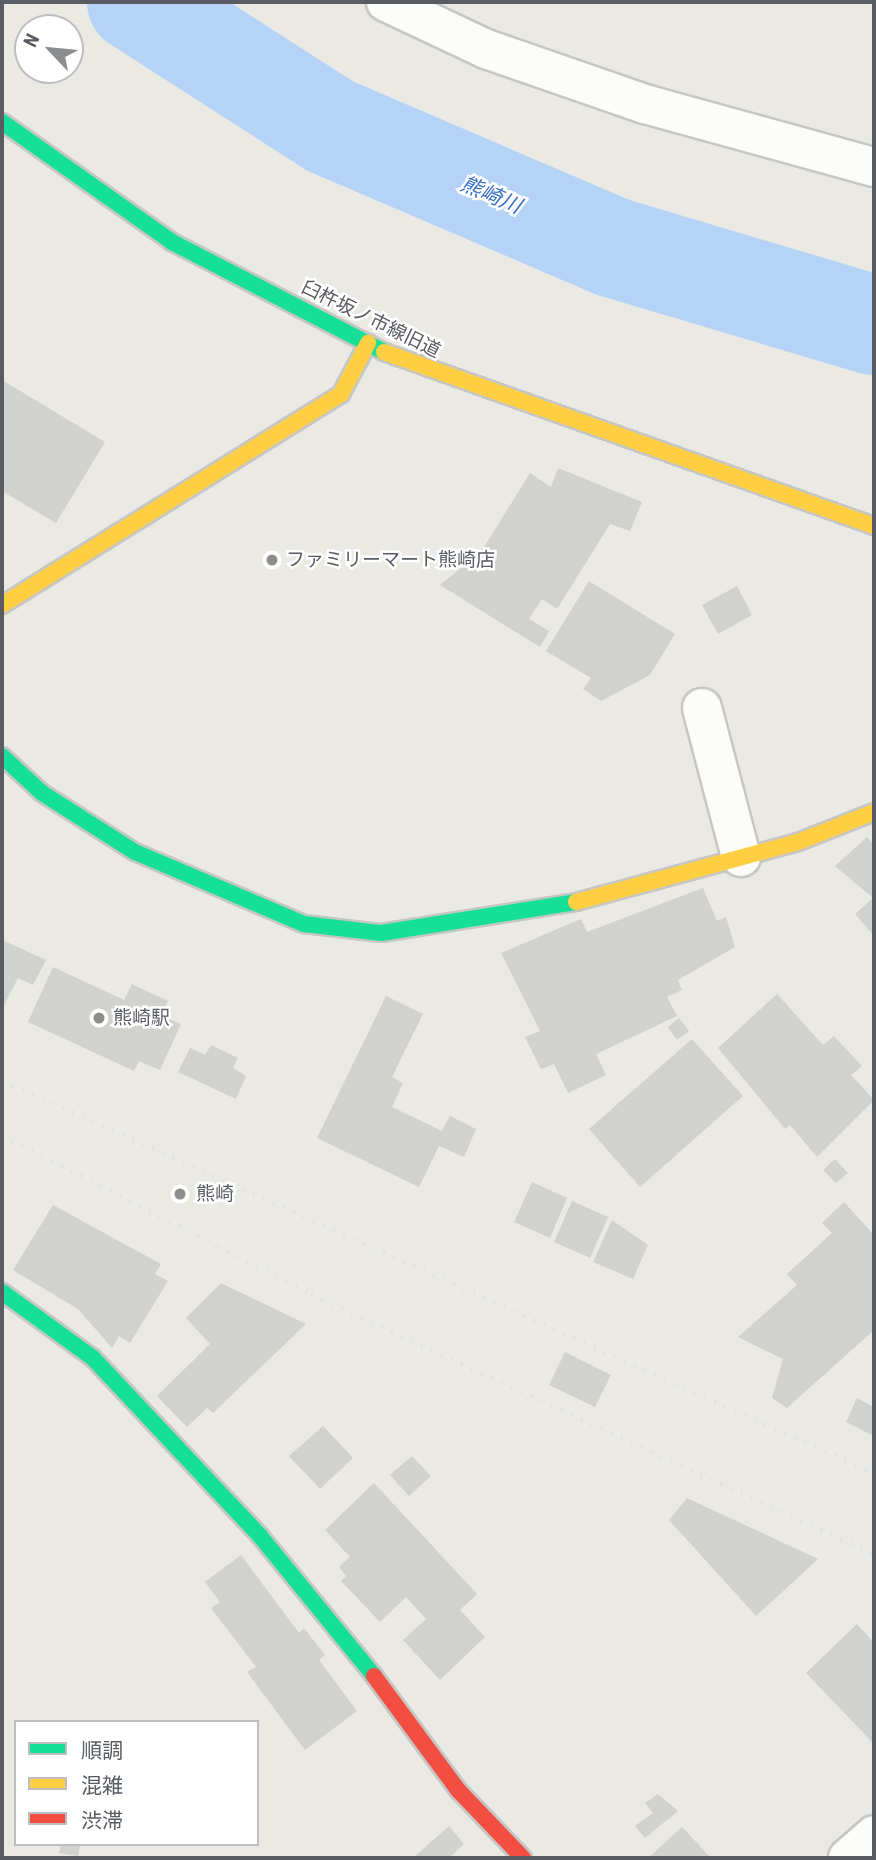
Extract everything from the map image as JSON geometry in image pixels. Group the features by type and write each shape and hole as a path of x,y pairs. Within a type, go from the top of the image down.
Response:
{"street":[{"path":"386,2 421,24 645,104 874,167"},
{"name":"臼杵坂ノ市線旧道","path":"2,122 172,242 413,367 874,526"},
{"path":"2,605 341,394 368,343"},
{"path":"702,708 737,844"},
{"path":"2,756 42,793 135,852 304,923 381,933 432,929 595,899 737,844 874,812"},
{"path":"2,1292 93,1358 260,1536 458,1790 523,1858"},
{"path":"848,1858 874,1835"}],"building":[{"path":"2,380 105,442 56,523 2,491"},
{"path":"558,468 642,502 630,531 610,524 557,609 542,599 529,619 549,631 540,647 440,585 481,552 530,473 551,487"},
{"path":"589,581 675,634 650,675 601,701 583,689 591,678 546,651"},
{"path":"737,586 752,615 718,634 702,605"},
{"path":"867,837 874,845 874,936 855,914 873,898 835,866"},
{"path":"703,888 717,921 726,917 735,947 678,980 682,990 667,997 677,1016 596,1054 606,1075 568,1093 554,1064 541,1069 525,1037 540,1031 501,953 581,919 587,932"},
{"path":"2,940 46,960 33,985 18,978 4,1005"},
{"name":"熊崎駅","path":"53,967 124,1000 132,984 168,1001 161,1015 181,1024 160,1070 139,1061 134,1071 28,1022"},
{"path":"777,994 823,1045 834,1036 862,1066 851,1075 874,1100 817,1157 790,1125 785,1129 718,1048"},
{"path":"386,996 423,1014 392,1077 403,1083 392,1107 442,1131 450,1116 476,1129 464,1157 439,1146 419,1187 317,1138"},
{"path":"679,1018 689,1031 677,1040 668,1027"},
{"path":"692,1039 743,1096 640,1187 589,1129"},
{"path":"211,1045 238,1058 233,1068 246,1076 236,1099 178,1072 190,1048 205,1055"},
{"path":"835,1159 848,1173 836,1183 823,1170"},
{"path":"532,1182 567,1198 550,1238 514,1222"},
{"path":"572,1201 608,1217 590,1258 554,1242"},
{"path":"844,1202 874,1235 874,1330 787,1408 772,1398 783,1359 738,1337 797,1285 787,1274 832,1233 822,1223"},
{"path":"53,1205 161,1264 155,1274 168,1281 130,1343 119,1336 112,1348 78,1309 13,1270"},
{"path":"612,1220 648,1245 633,1279 593,1262"},
{"path":"221,1283 306,1324 213,1413 207,1408 187,1427 157,1396 210,1344 186,1318"},
{"path":"565,1352 611,1375 595,1407 549,1385"},
{"path":"857,1398 874,1407 874,1436 846,1422"},
{"path":"323,1426 353,1458 320,1489 289,1456"},
{"path":"412,1456 431,1476 409,1496 390,1475"},
{"path":"374,1483 477,1594 460,1610 485,1637 440,1680 403,1640 426,1619 406,1597 380,1622 341,1581 346,1576 339,1567 350,1557 325,1530"},
{"path":"687,1498 818,1559 756,1616 669,1520"},
{"path":"241,1555 299,1633 304,1628 325,1655 319,1660 357,1711 305,1750 247,1672 256,1667 211,1608 220,1602 205,1582"},
{"path":"857,1624 874,1643 874,1744 806,1673"},
{"path":"658,1794 678,1811 645,1838 635,1826 653,1813 645,1803"},
{"path":"449,1826 464,1844 449,1858 413,1858"},
{"path":"682,1827 711,1858 648,1858"},
{"path":"61,1846 80,1846 78,1856 59,1853"}],"waterway":[{"name":"熊崎川","path":"137,2 330,126 612,247 874,325"}],"railway":[{"path":"2,1080 874,1473"},
{"path":"2,1135 311,1294 874,1554"}],"traffic: fast":[{"path":"2,122 172,242 384,352"},
{"path":"2,756 42,793 135,852 304,924 381,933 576,902"},
{"path":"2,1292 93,1358 260,1536 374,1676"}],"traffic: slow":[{"path":"2,605 341,394 368,343"},
{"path":"384,352 874,526"},
{"path":"576,902 798,842 874,812"}],"traffic: jam":[{"path":"374,1676 458,1790 523,1858"}],"place":[{"name":"ファミリーマート熊崎店","path":"272,560"},
{"name":"熊崎駅","path":"99,1018"},
{"name":"熊崎","path":"180,1194"}]}
